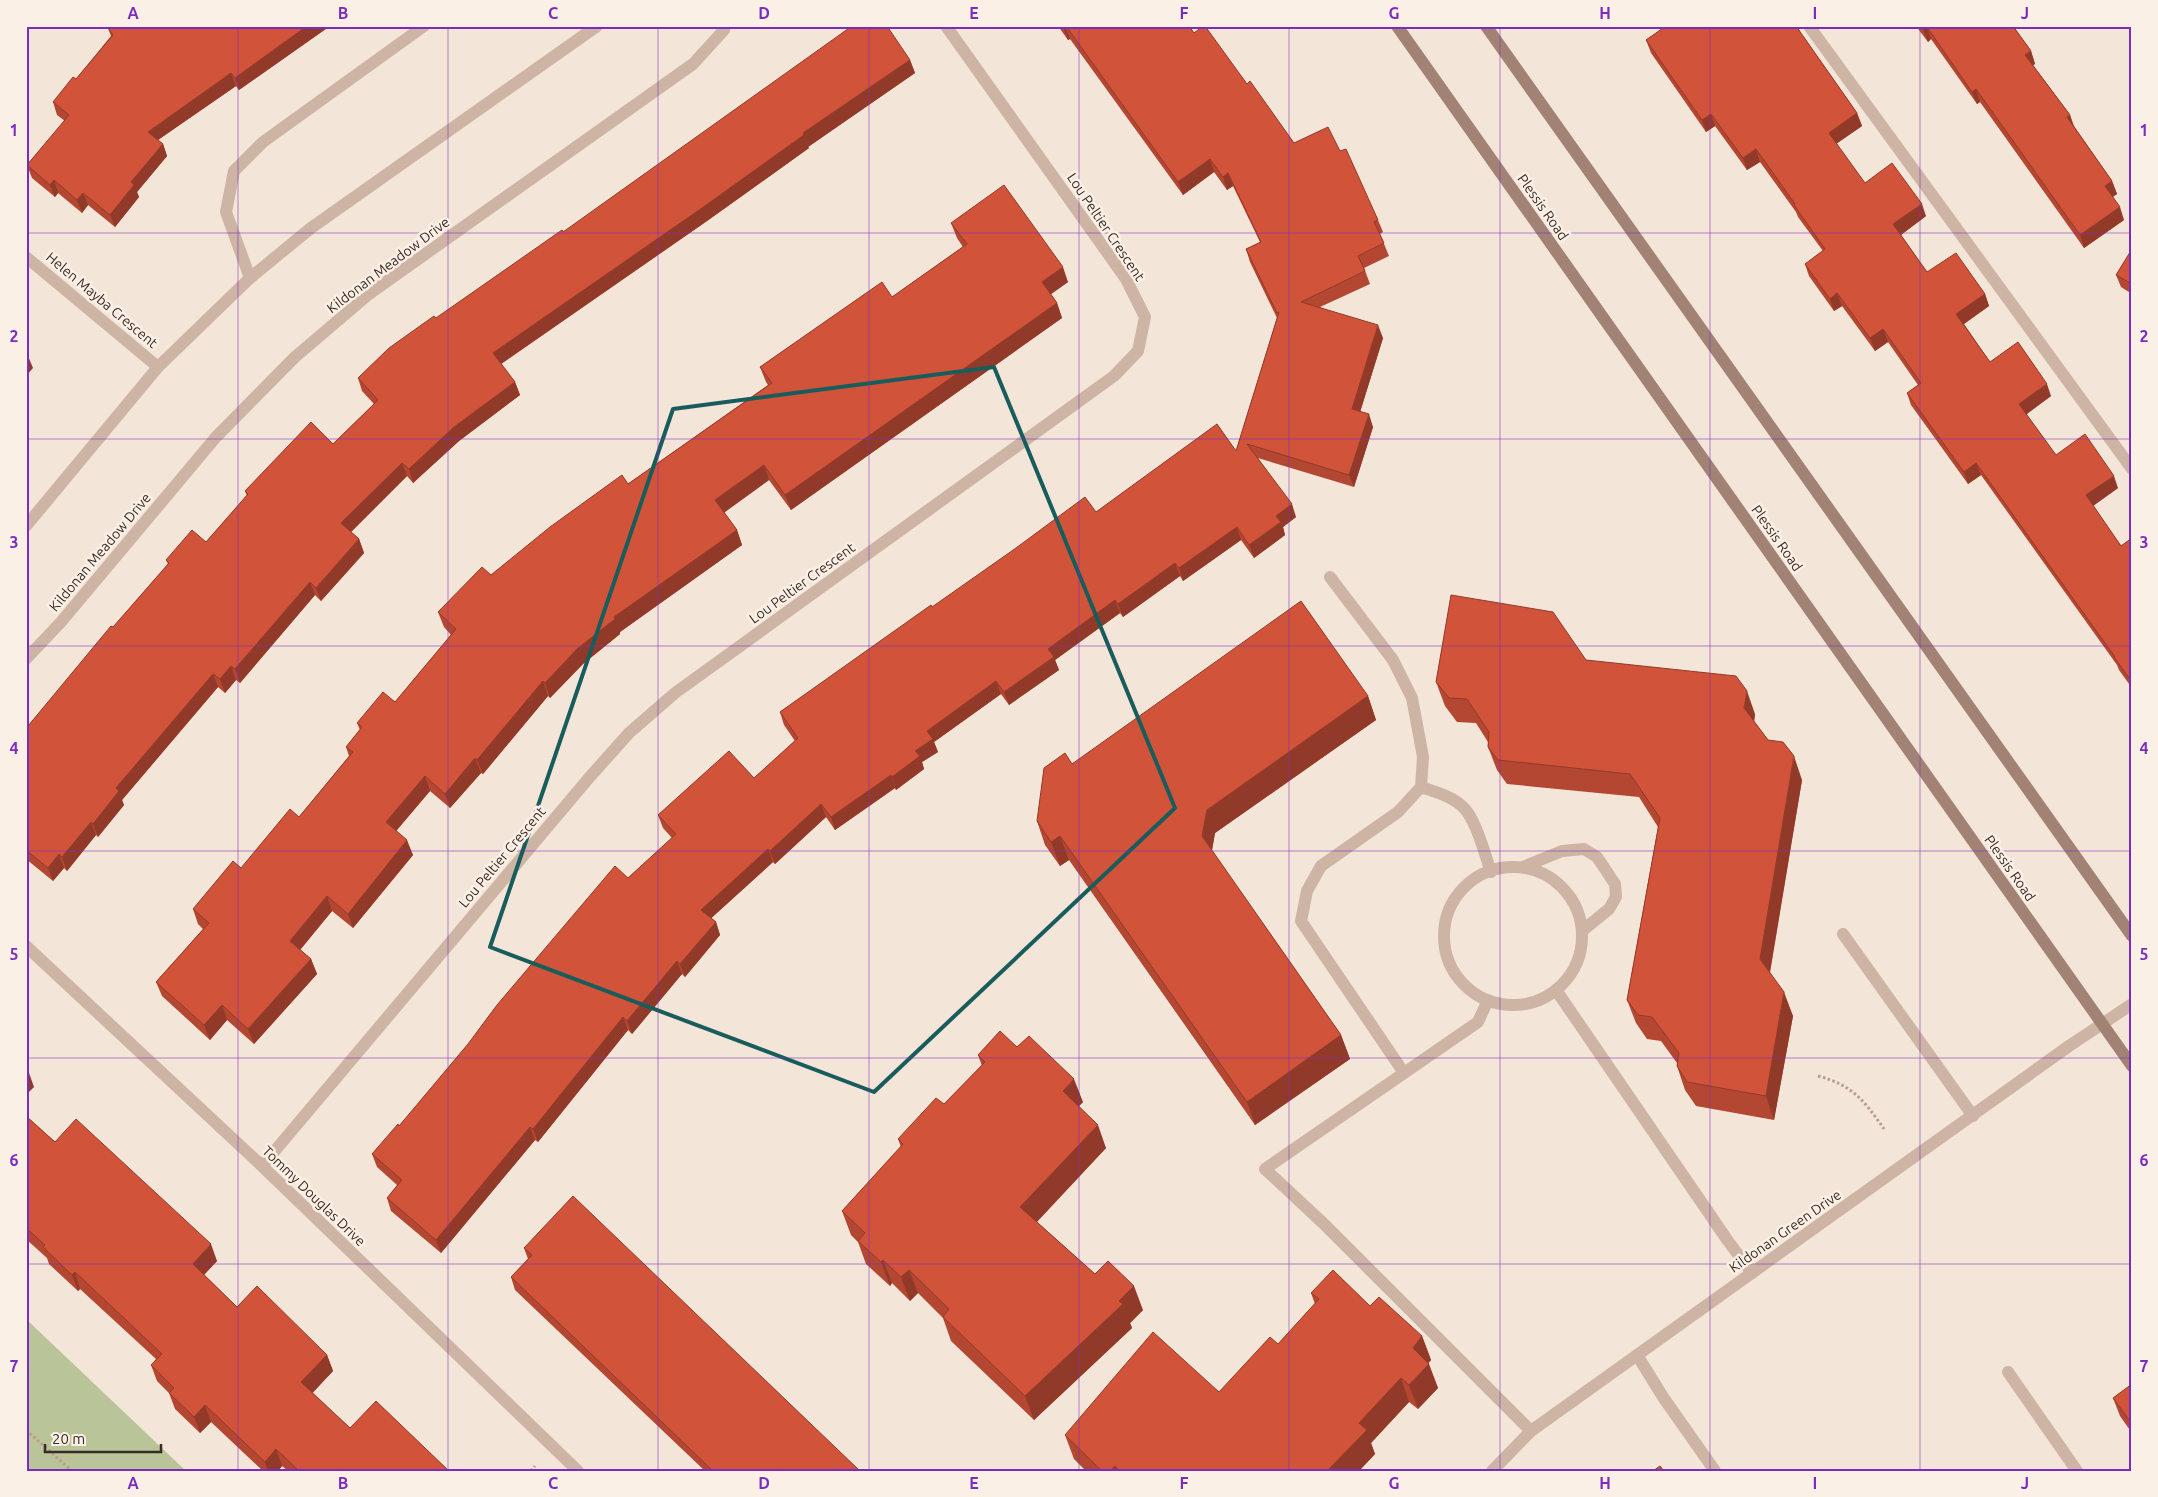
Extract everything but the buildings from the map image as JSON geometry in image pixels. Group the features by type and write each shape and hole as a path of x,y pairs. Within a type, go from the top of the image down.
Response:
{"main road":[{"name":"Plessis Road","path":"1397,26 2132,1066"},
{"path":"1486,26 2132,936"}],"street":[{"path":"250,278 226,212 234,171 263,142 424,26"},
{"path":"26,526 158,367 250,278 311,228 597,26"},
{"name":"Kildonan Meadow Drive","path":"26,660 61,622 216,437 295,357 369,294 693,64 724,30 725,26"},
{"name":"Lou Peltier Crescent","path":"262,1166 582,786 629,733 675,693 1114,376 1138,351 1145,317 1126,279 946,26"},
{"path":"1809,26 2132,469"},
{"name":"Helen Mayba Crescent","path":"26,257 158,367"},
{"path":"1330,577 1393,660 1412,698 1423,757 1421,787 1398,812 1322,866 1307,891 1301,921 1404,1073"},
{"path":"1421,787 1444,794 1464,807 1476,828 1491,872"},
{"path":"1523,867 1545,875 1564,889 1577,909 1582,932 1580,954 1571,974 1556,990 1536,1001 1514,1005 1488,1000 1472,992 1457,977 1447,958 1443,935 1448,912 1459,892 1478,877 1499,868 1523,867 1562,851 1584,849 1597,857 1615,884 1616,897 1609,909 1582,932"},
{"path":"1843,934 1973,1116"},
{"name":"Tommy Douglas Drive","path":"26,946 262,1166 578,1471"},
{"path":"1556,990 1728,1241 1752,1273"},
{"path":"1488,1000 1478,1022 1265,1169 1324,1224 1531,1432"},
{"name":"Kildonan Green Drive","path":"1492,1471 1531,1432 2132,1004"},
{"path":"1637,1355 1663,1397 1716,1471"},
{"path":"2008,1372 2077,1471"}],"path":[{"path":"1818,1076 1838,1081 1854,1092 1871,1110 1884,1129"},
{"path":"26,1430 72,1471"}],"highlighted area":[{"path":"994,367 1175,808 874,1092 490,947 673,409"}],"green space":[{"path":"26,1319 186,1471 26,1471"}]}
